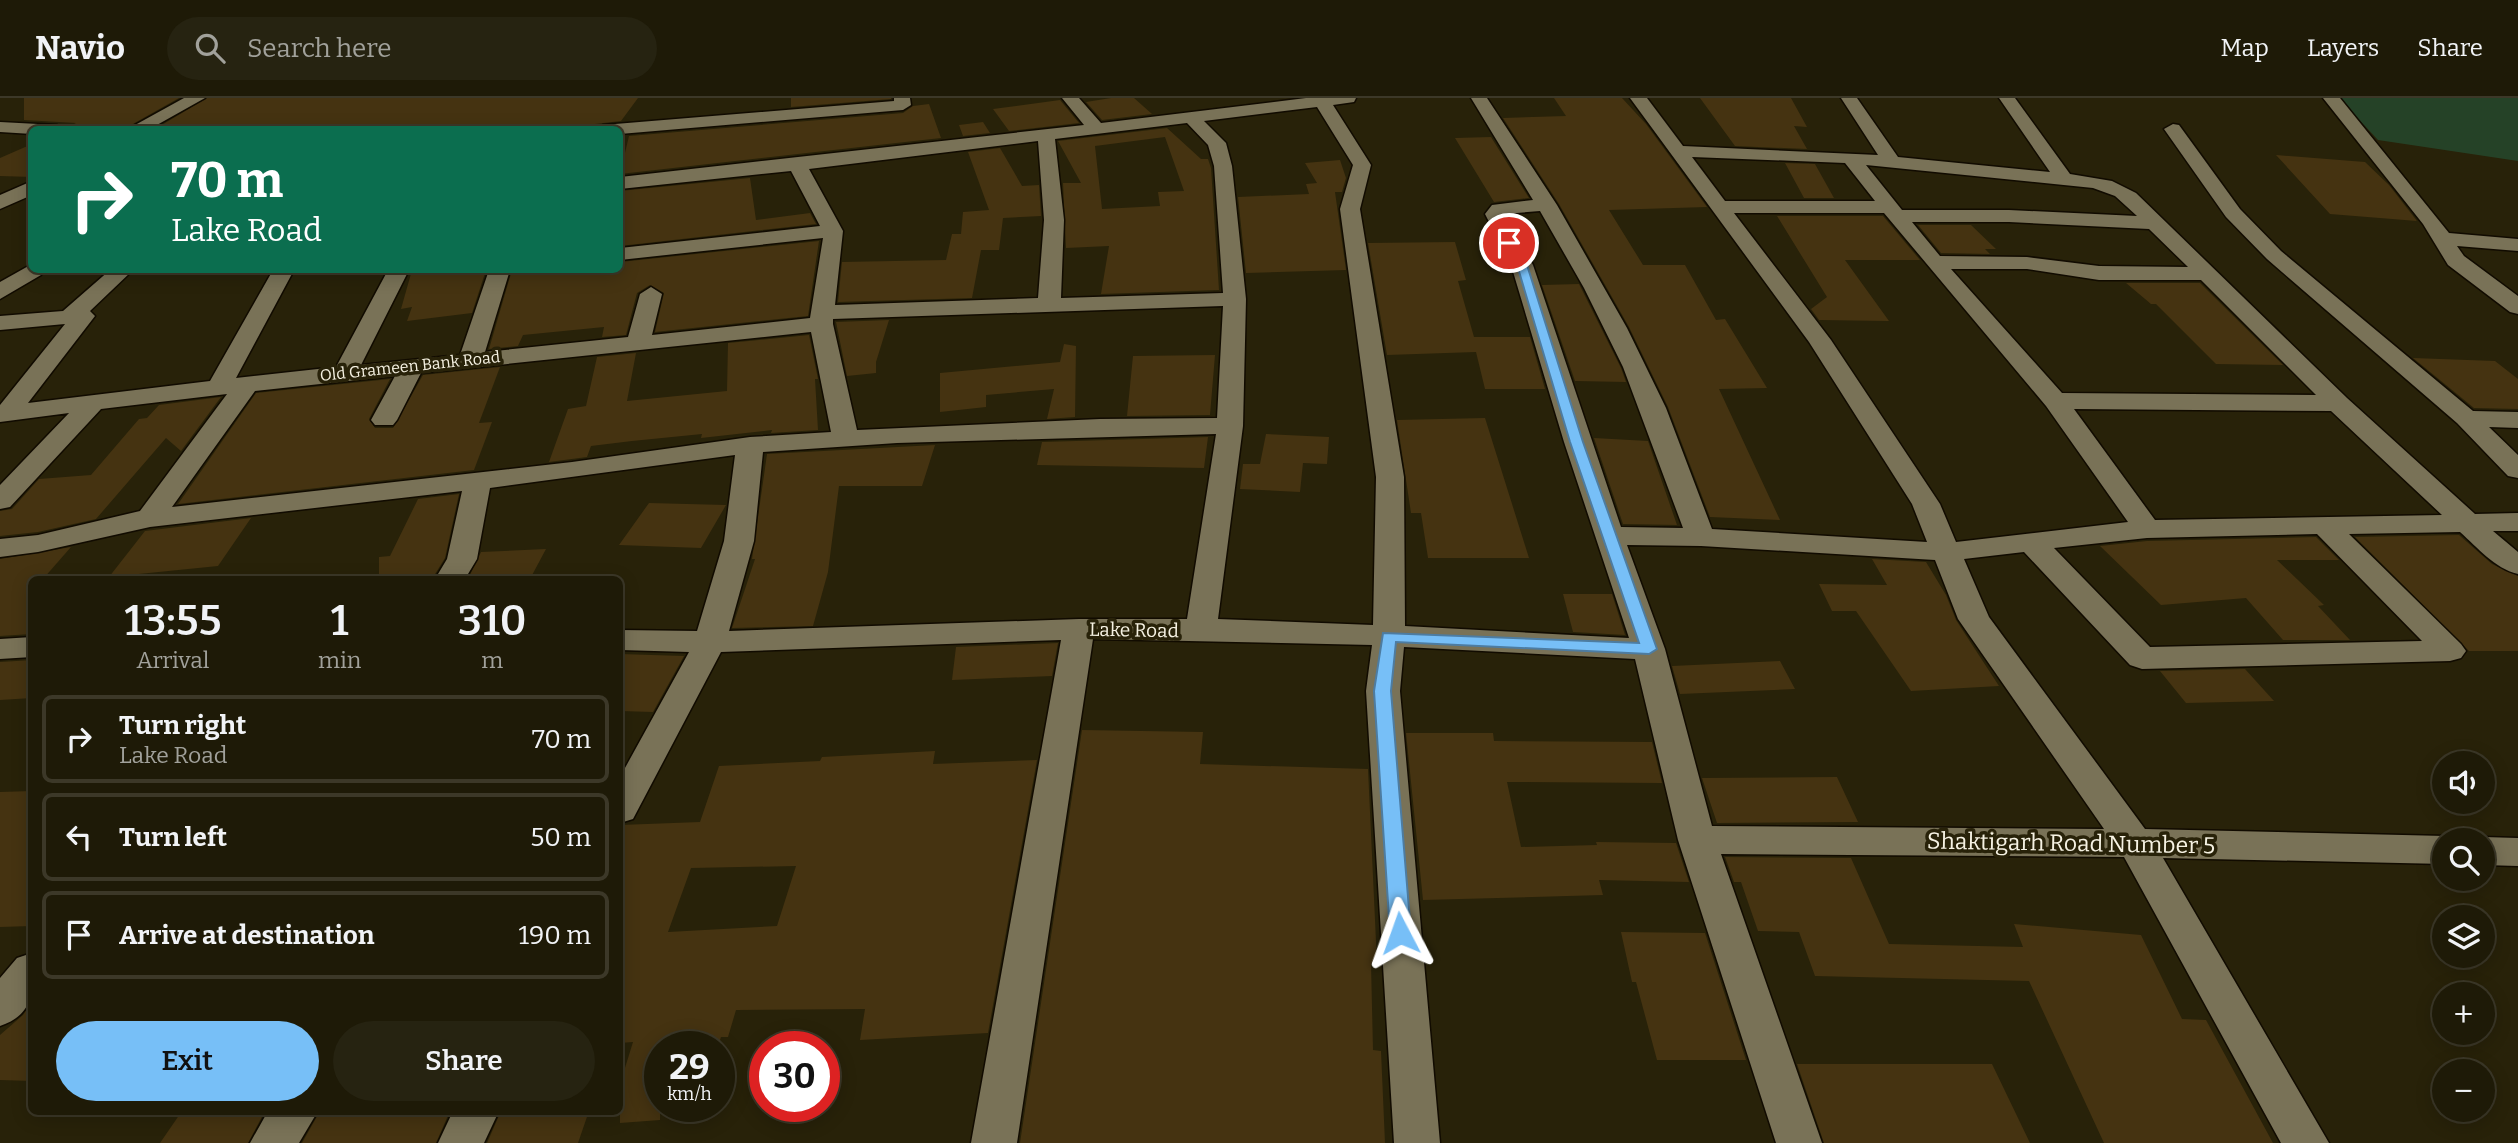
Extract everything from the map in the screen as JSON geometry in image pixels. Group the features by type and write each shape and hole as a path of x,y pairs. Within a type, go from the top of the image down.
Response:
{"street":[{"path":"142,126 197,98"},
{"path":"623,128 903,105 902,98"},
{"path":"1070,98 1096,128"},
{"path":"623,183 796,165 1320,99 1348,98"},
{"path":"1479,98 1547,205 1596,292 1652,406 1700,537"},
{"path":"1638,98 1819,340 1926,504 1974,619 2135,843 2306,1143"},
{"path":"1849,98 1892,162"},
{"path":"2007,98 2064,178"},
{"path":"2331,98 2431,221 2456,260 2518,307"},
{"path":"1320,99 1362,165 1350,209 1390,477 1389,637 1383,691 1417,1143"},
{"path":"1189,115 1217,143 1223,166 1236,299 1230,426 1201,631"},
{"path":"0,127 28,128"},
{"path":"2173,129 2233,213 2274,254 2466,418 2518,470"},
{"path":"1046,134 1054,220 1049,305"},
{"path":"1677,151 1850,158 2064,178 2101,183 2132,196 2155,223 2338,403 2500,553 2518,565"},
{"path":"1850,158 1934,262 2054,401 2147,529"},
{"path":"796,165 833,231 823,318 845,438"},
{"path":"0,203 28,189"},
{"path":"1547,205 1499,209 1495,214 1522,265 1577,442 1649,649 1698,840 1799,1143"},
{"path":"1718,207 2155,223"},
{"path":"0,214 21,214"},
{"path":"623,254 833,231"},
{"path":"2440,238 2518,246"},
{"path":"1934,262 2027,263 2099,273 2207,274"},
{"path":"0,292 28,273"},
{"path":"69,318 119,273"},
{"path":"219,387 281,273"},
{"path":"345,373 395,273"},
{"path":"470,360 498,273"},
{"path":"638,343 651,294"},
{"name":"Old Grameen Bank Road","path":"3,413 345,373 638,343 823,318 1049,305 1236,299"},
{"path":"0,323 84,316 3,413"},
{"path":"384,420 413,366"},
{"path":"150,518 247,384"},
{"path":"2054,401 2338,403"},
{"path":"0,500 94,402"},
{"path":"2466,418 2518,420"},
{"path":"0,548 46,544 118,523 150,518 750,445 845,438 1100,427 1230,426"},
{"path":"623,803 709,644 739,541 750,445"},
{"path":"452,576 462,559 478,480"},
{"path":"1611,536 1700,537 1944,552 2147,529 2518,522"},
{"path":"2031,541 2142,658 2450,652 2324,526"},
{"path":"994,1143 1079,629"},
{"name":"Lake Road","path":"623,640 709,644 1079,629 1389,637 1649,649"},
{"path":"0,649 28,647"},
{"name":"Shaktigarh Road Number 5","path":"1698,840 2135,843 2432,850"},
{"path":"2495,851 2518,852"},
{"path":"273,1143 292,1115"},
{"path":"461,1143 474,1115"}],"green space":[{"path":"2339,98 2518,98 2518,161 2378,140"}],"building":[{"path":"24,98 179,98 129,126 70,126 76,123 24,120"},
{"path":"207,98 638,98 621,121 578,126 160,126"},
{"path":"791,98 891,98 891,99 791,107"},
{"path":"1134,98 1152,114 1102,120 1086,102"},
{"path":"1554,98 1622,98 1646,124 1707,207 1609,210 1643,265 1685,265 1716,320 1725,319 1767,388 1719,389 1780,520 1710,517 1668,407 1629,327 1559,204 1503,118 1566,116"},
{"path":"1700,98 1791,98 1807,127 1794,126 1807,149 1735,146"},
{"path":"1060,100 1079,123 1009,131 993,109"},
{"path":"929,104 941,138 623,174 629,136 903,113 913,106"},
{"path":"983,122 990,133 963,136 959,125"},
{"path":"1167,128 1201,159 1208,159 1211,168 1219,290 1101,294 1109,246 1066,248 1063,183 1081,183 1058,141","holes":["1165,137 1184,191 1158,192 1160,206 1102,209 1095,146"]},
{"path":"1491,137 1529,198 1494,202 1455,138"},
{"path":"28,146 28,177 0,176 0,158"},
{"path":"1000,148 1022,186 1039,185 1041,216 1003,218 999,250 981,250 972,298 838,302 842,262 946,260 952,234 961,234 963,212 989,210 968,152"},
{"path":"2276,155 2365,162 2389,185 2417,221 2330,214"},
{"path":"1340,160 1346,178 1342,192 1335,192 1346,270 1246,273 1238,197 1309,194 1306,184 1317,183 1305,163"},
{"path":"1785,163 1815,164 1834,198 1804,198"},
{"path":"750,178 756,220 810,213 816,224 623,246 623,191"},
{"path":"1777,216 1883,216 1920,260 1845,260 1889,321 1819,320 1811,309 1827,297"},
{"path":"1918,225 1971,225 1996,249 1985,249 1990,254 1941,253"},
{"path":"819,241 808,316 655,332 664,293 650,285 637,293 626,335 602,337 604,327 523,335 518,346 489,349 511,273 623,273 623,262"},
{"path":"1455,242 1466,280 1458,281 1474,337 1530,337 1545,389 1485,389 1476,352 1387,355 1368,243"},
{"path":"411,273 485,273 472,313 407,321 412,307 401,309"},
{"path":"2126,283 2200,283 2283,365 2216,364 2156,304 2151,304"},
{"path":"1579,284 1626,382 1575,381 1542,285"},
{"path":"889,320 876,362 876,373 847,376 836,322"},
{"path":"809,335 818,379 815,379 818,430 771,433 772,430 701,438 702,434 632,441 591,446 587,457 549,462 568,409 586,406 597,357 636,353 627,401 727,391 728,343"},
{"path":"1064,344 1076,346 1075,417 1047,419 1054,389 986,395 986,407 940,412 940,373 1060,362"},
{"path":"1215,355 1210,415 1127,416 1133,356"},
{"path":"2413,358 2495,361 2518,379 2518,409 2474,408"},
{"path":"500,367 479,423 492,422 474,470 178,504 256,393 390,379 369,419 375,428 393,428 423,375"},
{"path":"221,397 181,451 166,438 96,519 38,532 0,536 0,511 12,509 39,479 91,475 139,419 147,418 159,405"},
{"path":"1485,418 1529,558 1428,558 1421,513 1411,513 1397,420"},
{"path":"1266,434 1329,437 1327,464 1303,463 1300,492 1240,489 1243,464 1260,464"},
{"path":"1208,437 1204,468 1037,465 1042,442"},
{"path":"1594,438 1648,441 1677,525 1623,524"},
{"path":"935,445 922,486 839,486 828,572 813,626 732,628 755,559 752,559 767,454"},
{"path":"459,494 445,558 434,576 379,576 379,557 390,556 418,499"},
{"path":"649,503 726,505 701,548 619,545"},
{"path":"251,518 218,566 110,576 145,531"},
{"path":"2459,535 2492,564 2518,576 2518,651 2469,651 2355,537"},
{"path":"2316,537 2339,560 2277,560 2324,605 2318,606 2350,640 2283,640 2246,598 2161,605 2100,546 2147,541"},
{"path":"71,547 46,576 28,576 28,634 0,636 0,559"},
{"path":"546,549 532,576 469,576 481,552"},
{"path":"1872,559 1926,562 1946,595 1956,620 1999,686 1911,691 1856,611 1832,611 1819,584 1887,585"},
{"path":"1563,594 1612,594 1625,635 1573,632"},
{"path":"1058,643 1052,676 952,680 956,647"},
{"path":"623,654 684,656 653,712 623,711"},
{"path":"28,660 28,698 0,700 0,662"},
{"path":"1780,661 1795,689 1680,694 1672,666"},
{"path":"2245,669 2274,701 2186,703 2160,671"},
{"path":"1082,730 1203,732 1200,764 1368,769 1377,963 1371,963 1373,1050 1381,1051 1385,1143 1020,1143"},
{"path":"1406,733 1493,733 1494,741 1652,742 1662,783 1507,782 1521,847 1597,845 1596,842 1676,843 1689,882 1599,880 1603,895 1423,900"},
{"path":"935,751 933,764 1037,760 988,1033 860,1040 865,1009 736,1010 730,1031 644,1031 644,1121 620,1123 620,1115 623,1115 623,1074 633,1042 623,1043 623,825 700,822 719,766","holes":["796,866 777,926 668,932 691,868"]},
{"path":"1837,777 1858,822 1717,823 1702,778"},
{"path":"28,791 28,926 0,927 0,792"},
{"path":"1725,857 1851,858 1889,944 2023,947 2014,924 2141,935 2182,1019 2206,1020 2273,1143 2104,1143 2029,981 1815,976 1799,932 1758,931 1741,882 1734,882"},
{"path":"1621,932 1705,933 1746,1060 1657,1060 1636,982 1632,982"},
{"path":"28,1007 28,1081 0,1080 0,1035"},
{"path":"1797,1064 1992,1064 2030,1143 1824,1143"},
{"path":"179,1115 263,1115 248,1143 160,1143"},
{"path":"318,1115 448,1115 436,1143 302,1143"},
{"path":"499,1115 588,1115 578,1143 487,1143"}],"route":[{"path":"1400,933 1383,691 1389,637 1649,649 1577,442 1522,265 1509,243"}]}
